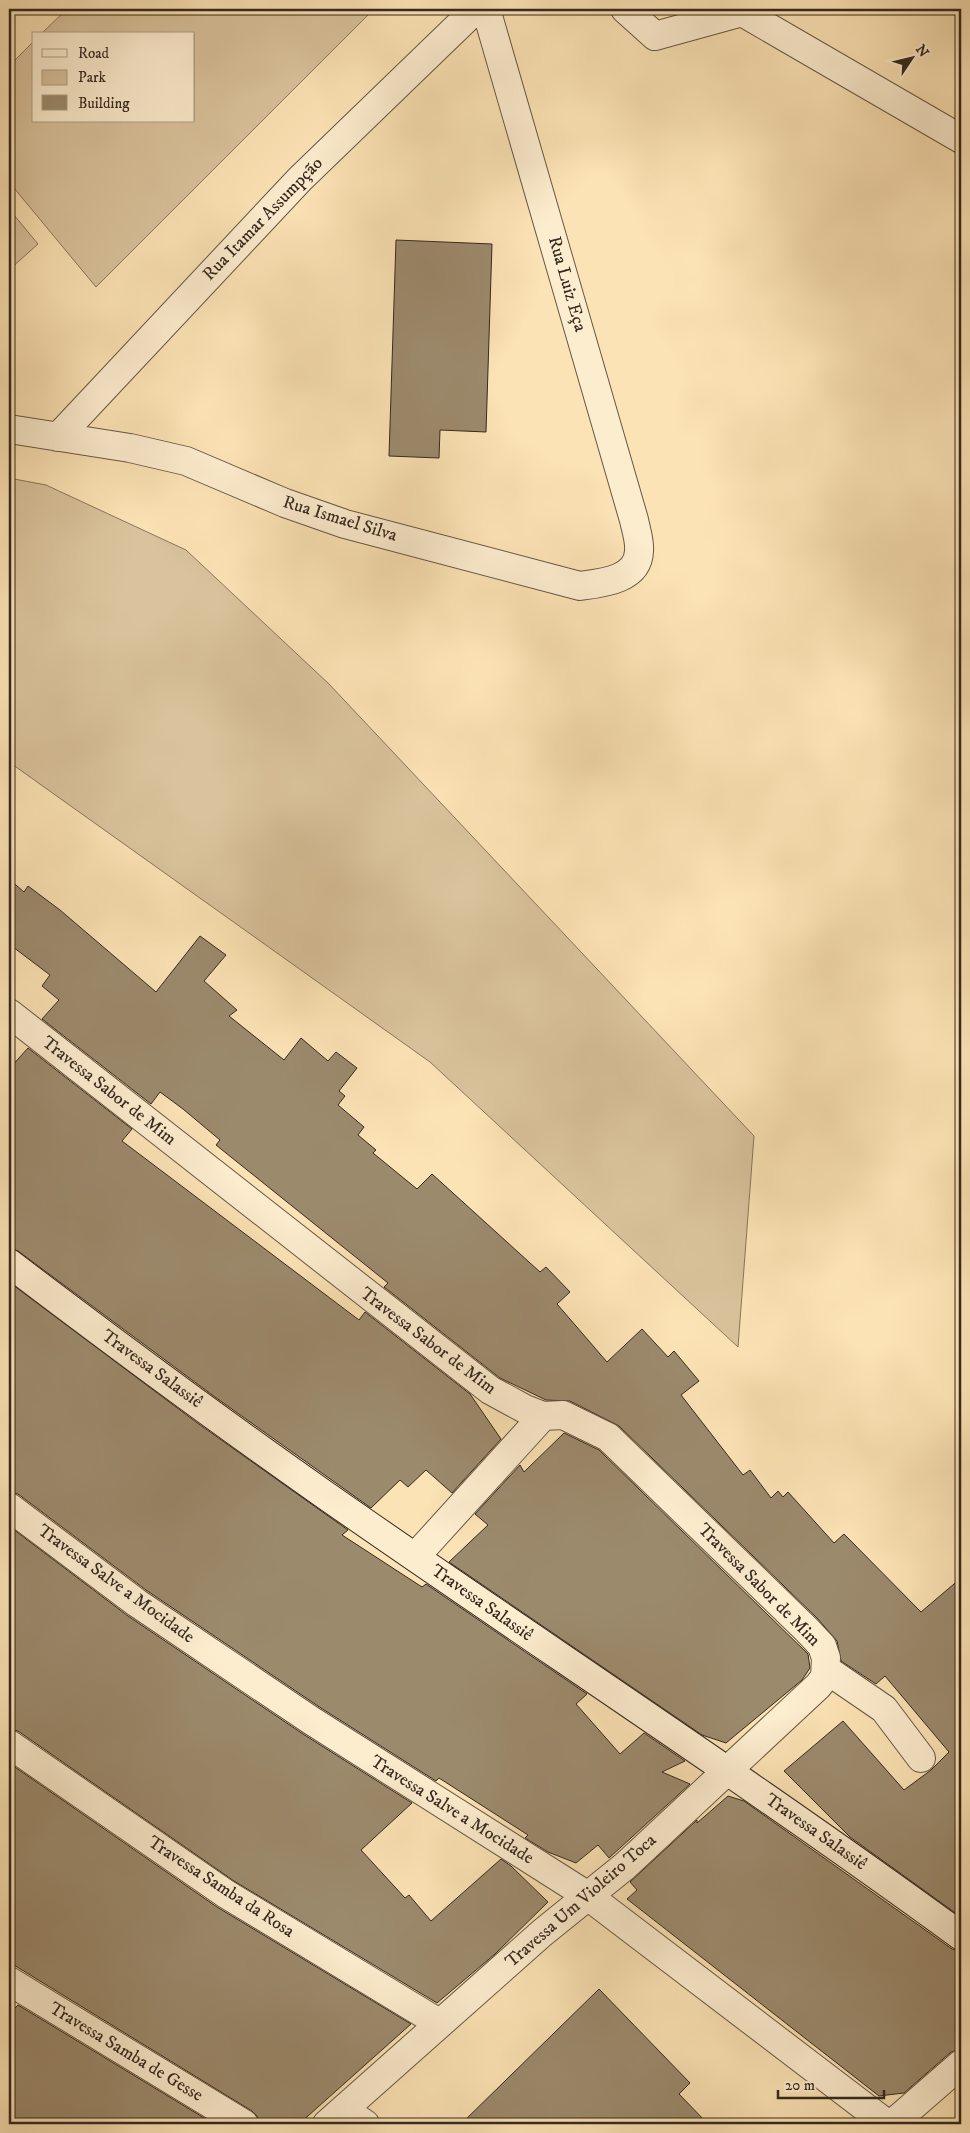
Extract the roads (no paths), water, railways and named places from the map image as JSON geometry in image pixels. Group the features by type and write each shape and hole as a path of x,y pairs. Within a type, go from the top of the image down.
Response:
{"street":[{"name":"Rua Itamar Assumpção","path":"58,437 300,179 476,9"},
{"name":"Rua Luiz Eça","path":"486,9 613,440 634,520 640,550 638,562"},
{"path":"625,9 655,36 742,12 961,139"},
{"name":"Rua Ismael Silva","path":"9,429 130,448 186,461 285,503 345,524 580,586 612,581 624,575 638,562"},
{"name":"Travessa Sabor de Mim","path":"9,1013 490,1390 524,1410 543,1416 563,1416 608,1437 822,1646 827,1670"},
{"name":"Travessa Salassiê","path":"9,1263 142,1363 415,1557 729,1770 961,1936"},
{"path":"415,1557 543,1416"},
{"name":"Travessa Salve a Mocidade","path":"9,1507 138,1602 312,1721 588,1896 887,2124"},
{"path":"827,1670 884,1709 921,1758"},
{"name":"Travessa Um Violeiro Toca","path":"345,2120 439,2023 625,1866 818,1686 827,1670"},
{"name":"Travessa Samba da Rosa","path":"9,1744 226,1894 439,2023"},
{"name":"Travessa Samba de Gesse","path":"9,1981 244,2124"},
{"path":"892,2124 961,2064"}]}
